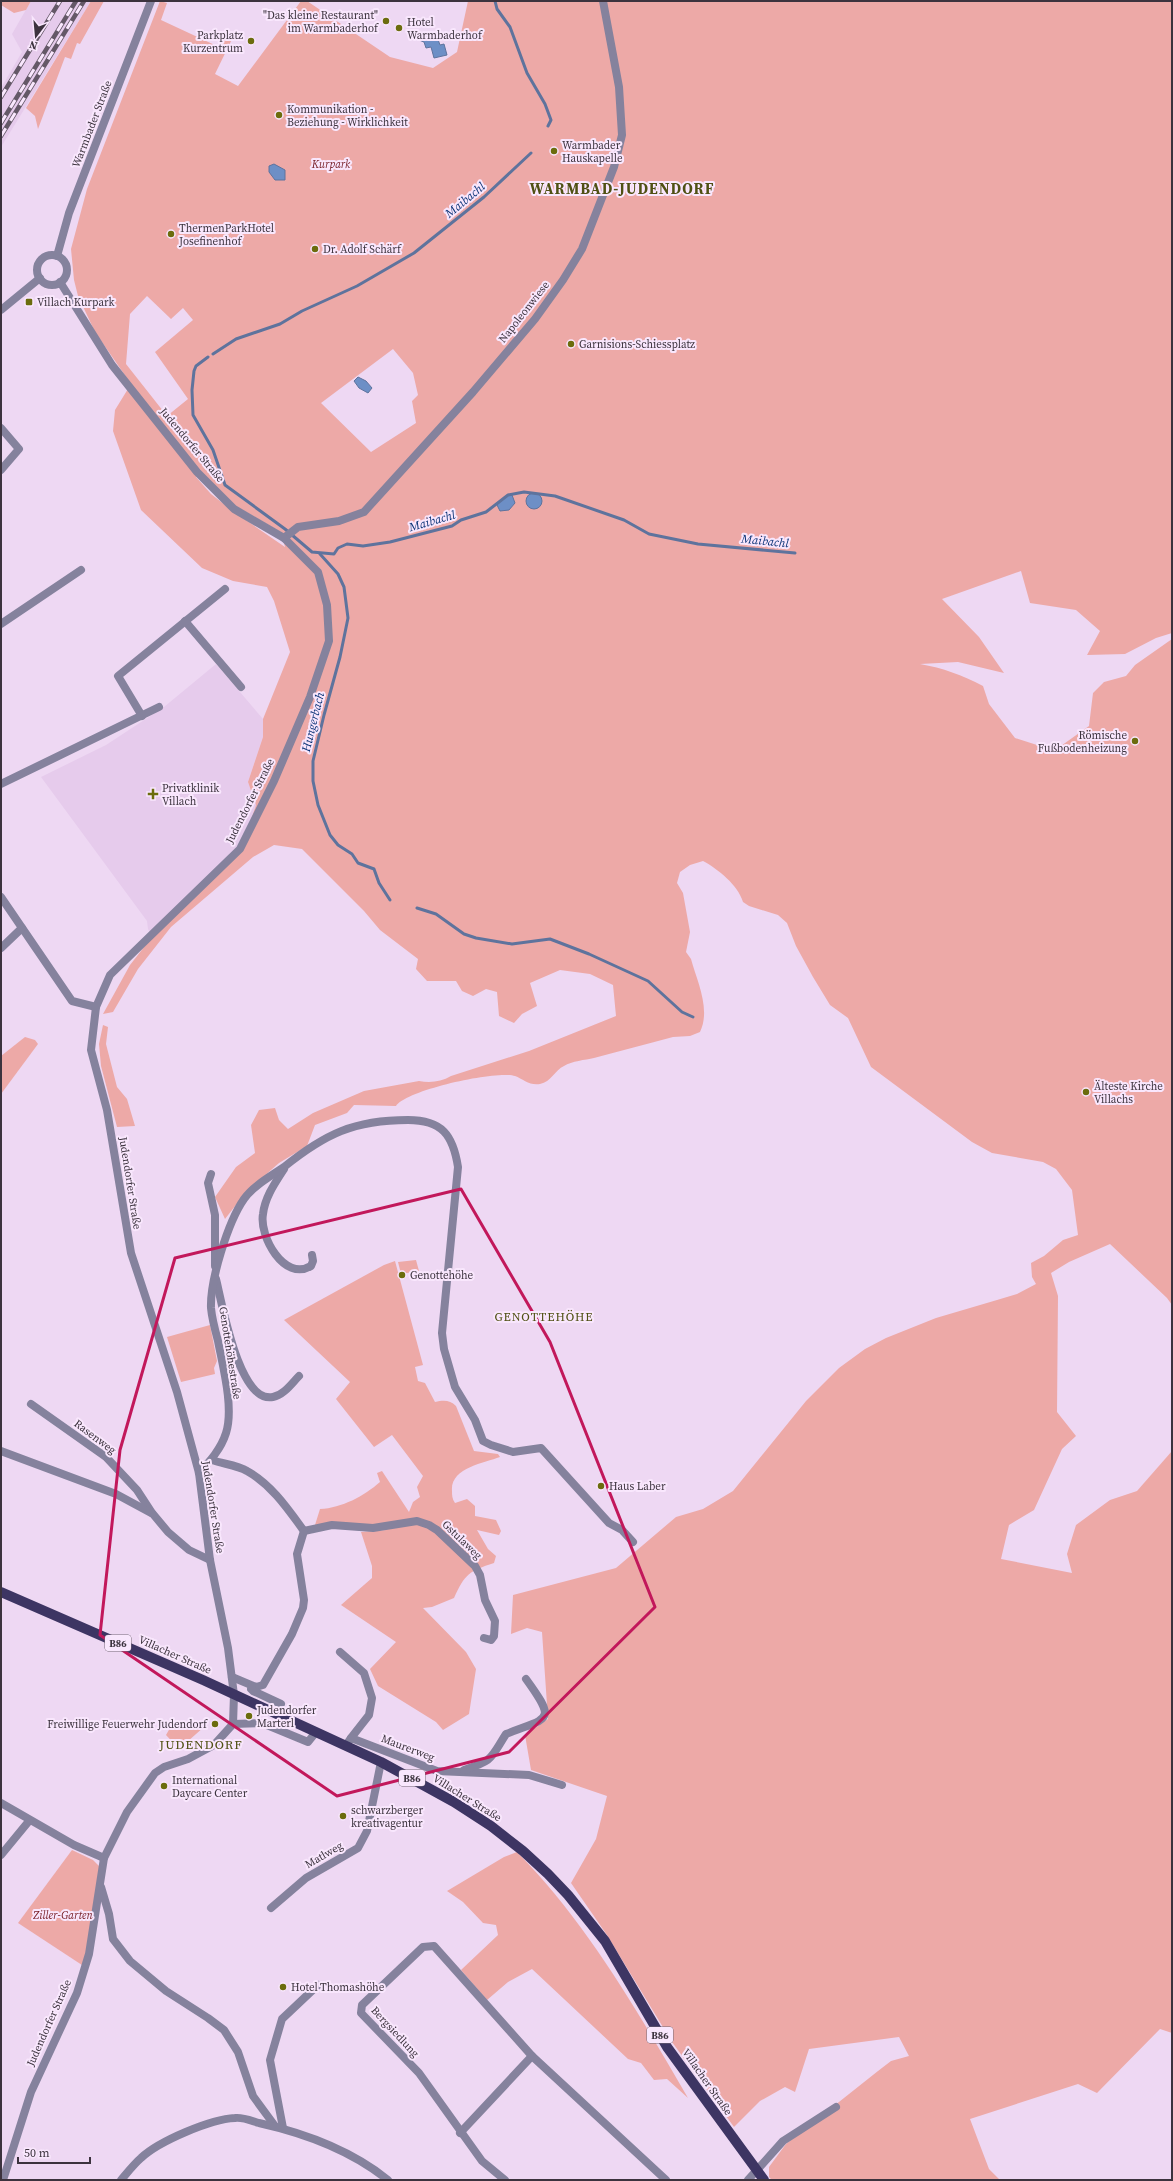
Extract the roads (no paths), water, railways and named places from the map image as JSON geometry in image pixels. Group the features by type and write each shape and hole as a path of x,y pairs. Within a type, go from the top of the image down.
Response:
{"main road":[{"name":"Villacher Straße","path":"1,1592 234,1694 316,1732 348,1742 454,1802 491,1826 523,1851 568,1895 605,1940 667,2047 756,2172 764,2180"}],"street":[{"name":"Warmbader Straße","path":"57,256 70,213 151,1"},
{"name":"Napoleonwiese","path":"288,534 298,526 339,521 364,512 473,392 535,319 563,280 582,249 614,167 622,136 619,87 604,1"},
{"path":"48,256 57,256 62,260 66,267 65,275 60,282 47,283 40,278 37,270 40,261 48,256"},
{"path":"1,310 40,278"},
{"name":"Judendorfer Straße","path":"3,2180 31,2092 77,1993 89,1954 104,1858 126,1812 155,1773 164,1767 188,1759 214,1745 233,1724 234,1694 232,1677 226,1633 210,1560 199,1473 177,1392 131,1253 107,1110 91,1050 96,1007 110,975 240,849 274,782 310,697 329,641 327,605 318,572 288,534 234,509 197,472 112,365 60,282"},
{"path":"1,428 19,449 1,469"},
{"path":"1,624 81,570"},
{"path":"142,716 118,676 224,589"},
{"path":"185,621 241,687"},
{"path":"1,784 159,707"},
{"path":"1,897 72,1001 96,1007"},
{"path":"1,948 22,928"},
{"name":"Genottehöhestraße","path":"299,1376 283,1393 273,1397 264,1397 251,1388 231,1340 215,1275 232,1221 244,1198 289,1162 329,1135 360,1124 395,1120 422,1120 435,1125 446,1132 454,1144 458,1174 442,1333 444,1349 455,1387 475,1420 484,1441 491,1445 513,1452 541,1448 609,1523 622,1530 633,1542"},
{"name":"Genottehöhestraße","path":"289,1162 266,1201 262,1220 264,1233 273,1251 291,1267 304,1269 311,1266 313,1261 312,1255"},
{"name":"Genottehöhestraße","path":"199,1473 212,1460 226,1432 228,1412 224,1369 211,1307 215,1275 215,1215 208,1183 211,1174"},
{"name":"Rasenweg","path":"31,1404 106,1457 137,1490 153,1514 168,1532 189,1550 210,1560"},
{"name":"Rasenweg","path":"1,1451 116,1494 153,1514"},
{"path":"212,1460 239,1467 253,1475 280,1498 304,1530 297,1554 304,1600 303,1608 292,1634 263,1685 256,1687 232,1677"},
{"name":"Gstulaweg","path":"304,1530 332,1525 373,1528 417,1521 429,1525 437,1530 475,1566 480,1575 485,1600 495,1621 494,1636 491,1640 484,1638"},
{"path":"340,1652 364,1673 372,1698 369,1715 348,1742"},
{"name":"Maurerweg","path":"459,1771 484,1763 492,1757 506,1734 539,1722 543,1719 546,1710 542,1701 526,1679"},
{"path":"252,1685 250,1689 253,1691 281,1704"},
{"path":"233,1724 262,1723 308,1742 316,1732"},
{"name":"Maurerweg","path":"348,1742 437,1771 529,1775 562,1785"},
{"name":"Matlweg","path":"271,1908 306,1878 358,1848 367,1831 381,1762"},
{"path":"1,1803 29,1821 74,1845 104,1858"},
{"path":"1,1855 29,1821"},
{"path":"101,1884 109,1914 113,1939 130,1961 166,1991 224,2030 238,2052 253,2096 279,2127"},
{"name":"Bergsiedlung","path":"505,2180 482,2161 460,2133 419,2073 361,2013 362,2005 423,1947 434,1946 532,2056 666,2180"},
{"path":"279,2127 270,2060 282,2019 318,1985"},
{"path":"460,2133 532,2056"},
{"path":"748,2180 783,2141 836,2107"},
{"path":"121,2180 142,2157 168,2141 204,2125 236,2118 279,2127 334,2148 376,2170 388,2180"}],"water":[{"path":"436,34 440,45 444,44 447,55 434,58 431,47 426,48 424,42 419,40 420,38"},
{"path":"274,164 285,170 285,180 275,180 269,172 269,166"},
{"path":"358,377 366,381 372,388 368,393 359,388 354,381"},
{"path":"534,493 540,495 542,501 540,507 534,509 528,507 526,501 528,495"},
{"path":"508,495 512,495 515,503 509,510 500,511 497,505"}],"waterway":[{"name":"Maibachl","path":"495,1 497,9 510,27 527,73 545,104 551,120 548,126"},
{"name":"Maibachl","path":"213,354 236,339 280,324 302,311 357,286 414,253 484,197 531,153"},
{"name":"Maibachl","path":"208,357 196,366 194,371 192,390 193,415 213,450 225,485 285,529 312,552 334,554 338,548 347,544 363,546 390,542 452,526 461,520 486,512 508,495 524,492 555,496 624,520 649,534 698,544 795,553"},
{"name":"Hungerbach","path":"320,554 338,574 344,587 348,618 340,657 313,761 313,781 318,805 330,835 338,845 352,854 358,863 374,869 379,883 390,900"},
{"path":"417,908 436,914 464,934 476,938 512,944 550,939 589,954 648,981 682,1012 693,1017"}],"railway":[{"path":"1,97 60,1"},
{"path":"1,123 76,1"},
{"path":"1,136 84,1"}],"place":[{"name":"\"Das kleine Restaurant\" im Warmbaderhof","path":"386,21"},
{"name":"Hotel Warmbaderhof","path":"399,28"},
{"name":"Parkplatz Kurzentrum","path":"251,41"},
{"name":"Kommunikation - Beziehung - Wirklichkeit","path":"279,115"},
{"name":"Warmbader Hauskapelle","path":"554,151"},
{"name":"ThermenParkHotel Josefinenhof","path":"171,234"},
{"name":"Dr. Adolf Schärf","path":"315,249"},
{"name":"Villach Kurpark","path":"29,302"},
{"name":"Garnisions-Schiessplatz","path":"571,344"},
{"name":"Römische Fußbodenheizung","path":"1135,741"},
{"name":"Privatklinik Villach","path":"153,794"},
{"name":"Älteste Kirche Villachs","path":"1086,1092"},
{"name":"Genottehöhe","path":"402,1275"},
{"name":"Haus Laber","path":"601,1486"},
{"name":"Judendorfer Marterl","path":"249,1716"},
{"name":"Freiwillige Feuerwehr Judendorf","path":"215,1724"},
{"name":"International Daycare Center","path":"164,1786"},
{"name":"schwarzberger kreativagentur","path":"343,1816"},
{"name":"Hotel Thomashöhe","path":"283,1987"}],"district":[{"name":"WARMBAD-JUDENDORF","path":"622,188"},
{"name":"GENOTTEHÖHE","path":"544,1317"},
{"name":"JUDENDORF","path":"201,1744"}],"park label":[{"name":"Kurpark","path":"331,164"},
{"name":"Ziller-Garten","path":"63,1915"}]}
